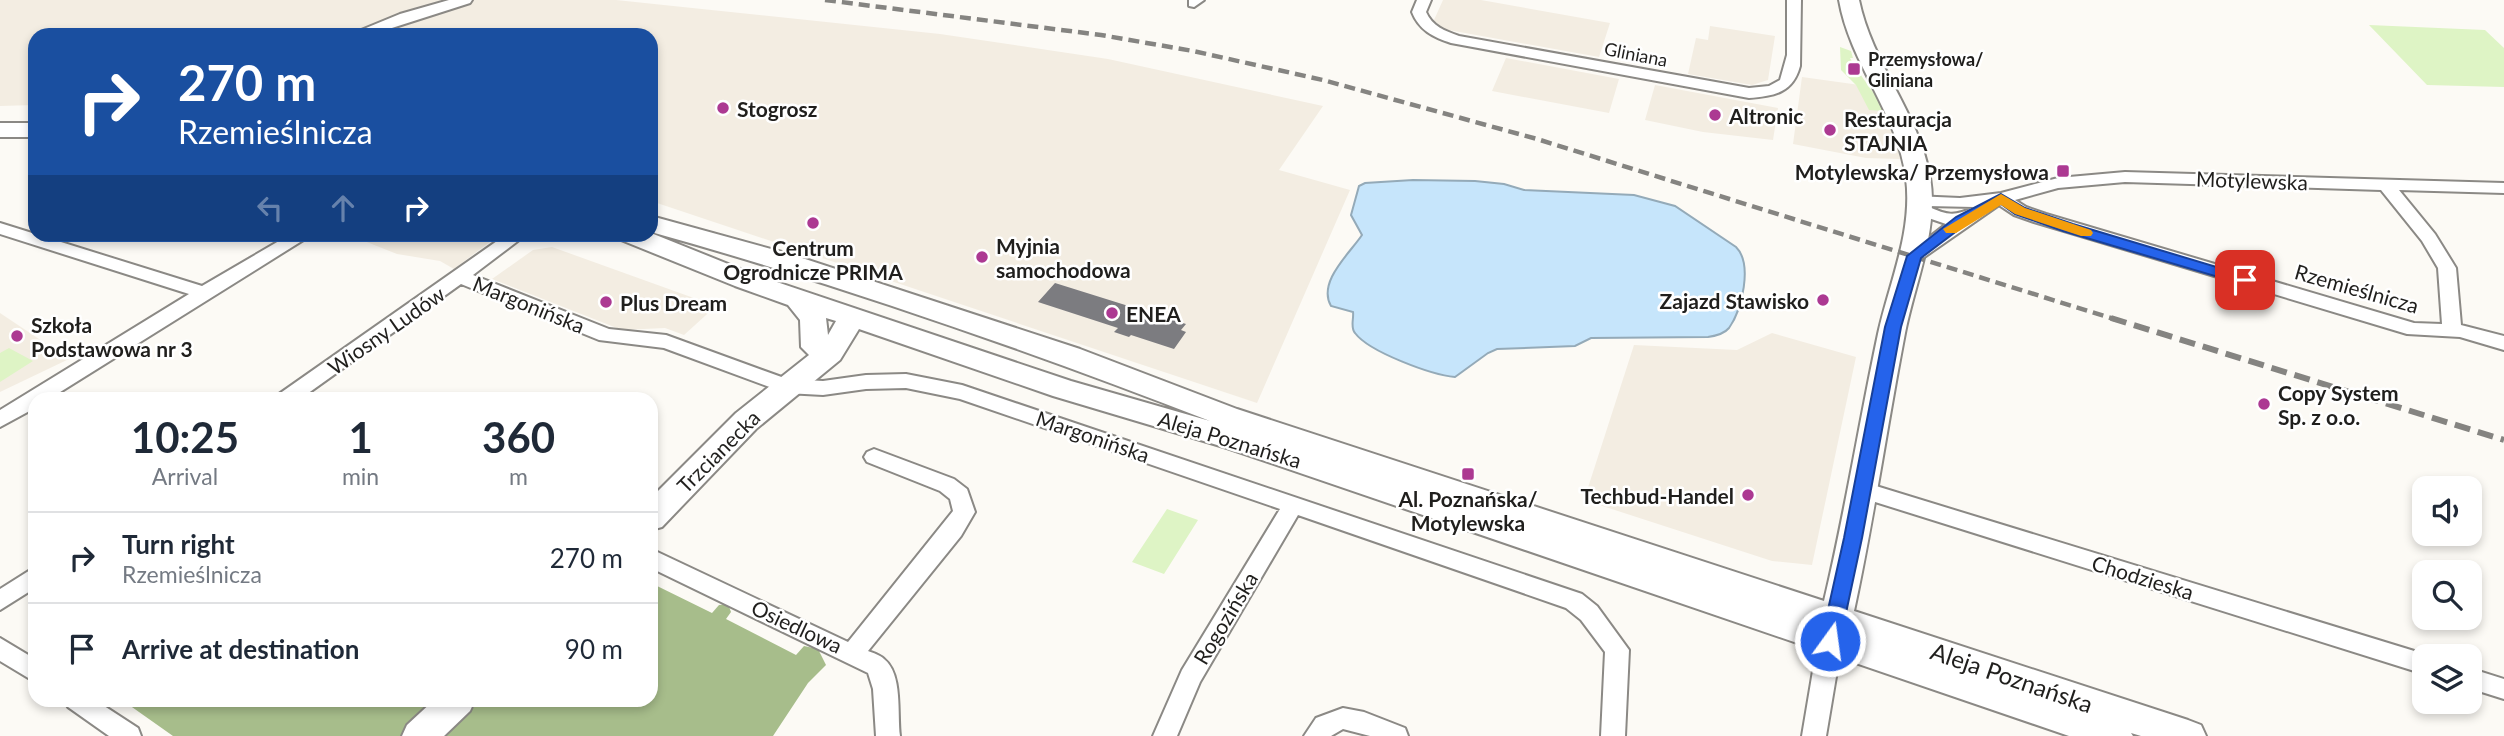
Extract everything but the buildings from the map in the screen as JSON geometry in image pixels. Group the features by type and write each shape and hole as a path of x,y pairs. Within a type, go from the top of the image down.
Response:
{"main road":[{"path":"1833,630 1863,490 1893,327 1914,256 1920,205 1916,168 1908,138 1896,108 1857,37 1849,0"},
{"path":"0,118 28,118"},
{"path":"0,130 28,130"},
{"name":"Aleja Poznańska","path":"658,226 784,261 1048,349 1833,630 2115,736"},
{"name":"Aleja Poznańska","path":"651,242 798,299 1063,388 1235,439 1833,630 2188,736"},
{"name":"Trzcianecka","path":"658,511 740,427 786,386 877,292"},
{"path":"798,299 813,318 822,350"},
{"name":"Trzcianecka","path":"822,350 877,340 918,339"},
{"path":"978,360 1025,362 1048,349"},
{"path":"420,736 451,707"}],"street":[{"path":"375,28 465,0"},
{"name":"Gliniana","path":"1424,0 1419,12 1422,21 1438,34 1456,40 1749,93 1774,90 1785,84 1790,76 1796,37 1794,0"},
{"name":"Motylewska","path":"1920,205 2001,198 2058,183 2126,177 2504,188"},
{"path":"2385,184 2429,238 2448,268 2452,331"},
{"name":"Motylewska","path":"1914,256 1961,221 2001,198"},
{"name":"Rzemieślnicza","path":"2001,198 2020,211 2040,218 2208,270 2414,329 2452,331 2504,343"},
{"path":"1920,205 1937,217 1961,221"},
{"path":"1,228 28,237"},
{"path":"45,242 204,293"},
{"path":"45,392 291,242"},
{"name":"Wiosny Ludów","path":"300,392 508,242"},
{"name":"Margonińska","path":"461,277 606,335 666,342 786,386 823,388 866,382 906,381 947,388 1581,606 1614,643 1617,650 1613,736"},
{"path":"0,420 28,403"},
{"path":"853,653 953,530 964,512 960,495 947,485 874,457"},
{"name":"Chodzieska","path":"1863,490 2412,660"},
{"name":"Rogozińska","path":"1165,736 1190,677 1293,505"},
{"name":"Osiedlowa","path":"658,561 876,666 883,676 884,714 888,736"},
{"path":"0,601 28,581"},
{"path":"1814,736 1833,630"},
{"path":"0,648 28,667"},
{"path":"2482,682 2504,689"},
{"path":"86,707 129,736"},
{"path":"1316,736 1332,719 1344,718 1396,736"}],"shaded area":[{"path":"0,0 616,0 940,34 1108,59 1323,106 1279,170 1350,190 1257,403 658,203 658,28 28,28 28,105 0,106"},
{"path":"1443,0 1481,0 1610,23 1599,57 1443,29 1434,20"},
{"path":"1710,26 1775,36 1768,80 1752,85 1688,74 1696,38 1708,40"},
{"path":"1506,58 1619,79 1609,113 1492,91"},
{"path":"1802,77 1867,86 1878,97 1890,122 1901,159 1866,158 1793,144"},
{"path":"1655,85 1778,108 1773,140 1703,132 1645,120"},
{"path":"367,242 490,242 454,269 440,261 397,254"},
{"path":"552,247 716,306 684,335 665,328 622,330 492,279 533,250"},
{"name":"Szkoła Podstawowa nr 3","path":"0,313 69,359 0,392"},
{"path":"1772,333 1856,357 1812,565 1772,561 1584,500 1634,345 1737,350"}],"green space":[{"path":"2369,25 2485,30 2504,48 2504,87 2427,85"},
{"path":"1840,47 1851,51 1853,58 1850,58 1884,111 1869,110 1856,85 1841,70"},
{"path":"9,348 33,361 0,382 0,353"},
{"path":"1167,509 1198,520 1164,574 1132,562"},
{"path":"658,586 712,613 719,605 728,604 731,612 726,619 796,655 804,646 818,649 826,665 808,683 773,736 441,736 474,707 658,707"},
{"path":"132,707 435,707 404,736 173,736"}],"water":[{"path":"1413,180 1475,181 1504,184 1524,190 1634,195 1675,206 1736,247 1741,255 1744,264 1744,287 1734,320 1722,333 1708,337 1591,338 1575,346 1497,349 1455,377 1432,372 1387,355 1373,348 1355,333 1352,326 1353,312 1331,306 1328,287 1337,268 1362,235 1351,215 1359,186 1365,183"}],"railway":[{"path":"825,0 1101,35 1193,51 1323,80 1537,139 2117,320"},
{"path":"2111,318 2504,440"}],"slow traffic":[{"path":"1951,229 2001,198 2020,211 2086,233"}],"place":[{"name":"Przemysłowa/ Gliniana","path":"1854,69"},
{"name":"Stogrosz","path":"723,108"},
{"name":"Altronic","path":"1715,115"},
{"name":"Restauracja STAJNIA","path":"1830,130"},
{"name":"Motylewska/ Przemysłowa","path":"2063,171"},
{"name":"Centrum Ogrodnicze PRIMA","path":"813,223"},
{"name":"Myjnia samochodowa","path":"982,257"},
{"name":"Zajazd Stawisko","path":"1823,300"},
{"name":"Plus Dream","path":"606,302"},
{"name":"ENEA","path":"1112,313"},
{"name":"Szkoła Podstawowa nr 3","path":"17,336"},
{"name":"Copy System Sp. z o.o.","path":"2264,404"},
{"name":"Al. Poznańska/ Motylewska","path":"1468,474"},
{"name":"Techbud-Handel","path":"1748,495"}],"route":[{"path":"1830,641 1863,490 1893,327 1914,256 1931,246 1961,221 2001,198 2020,211 2068,228 2245,280"}]}
